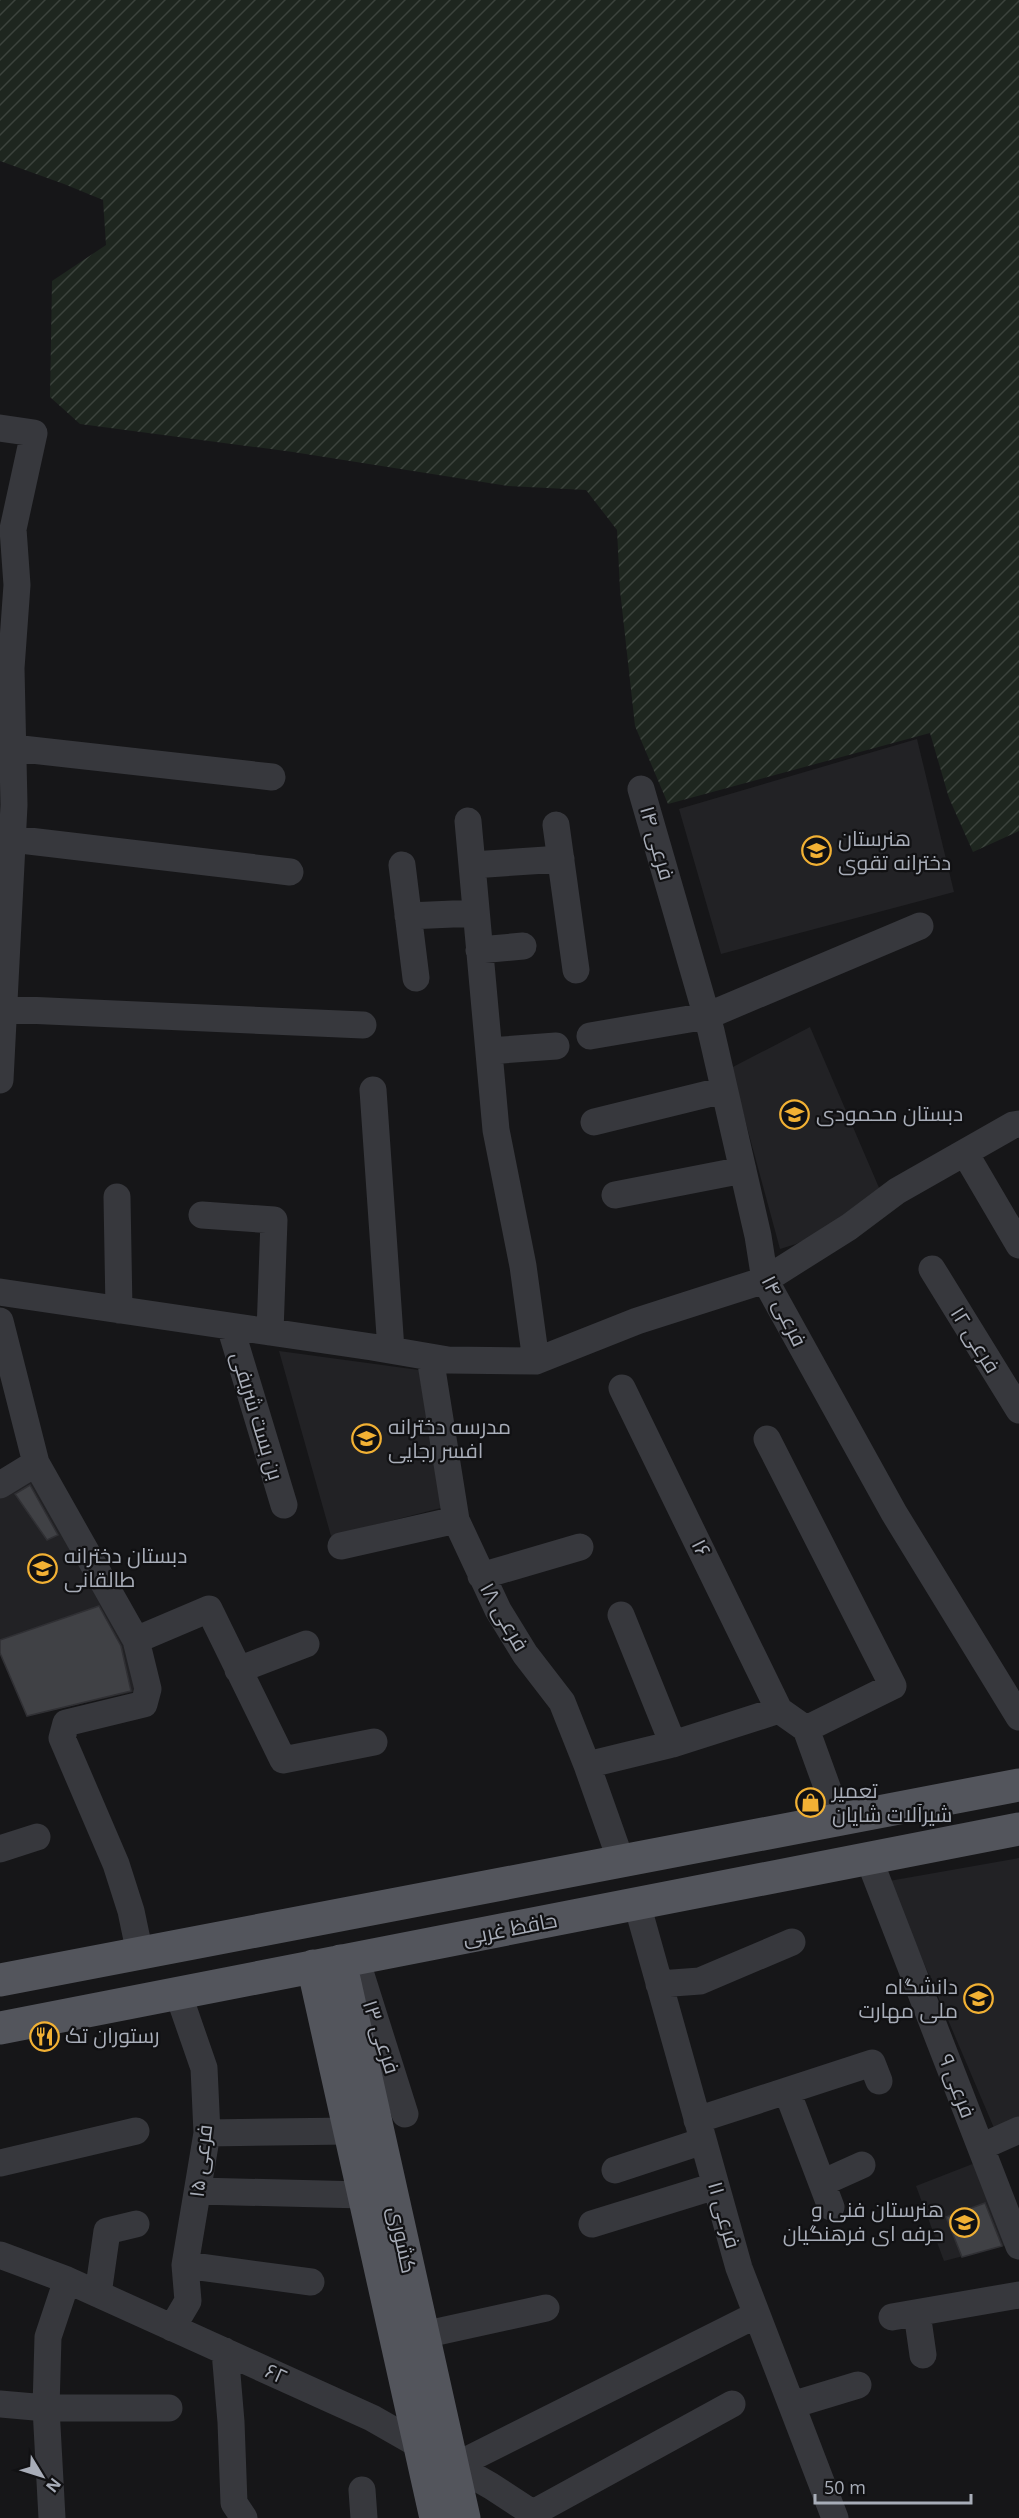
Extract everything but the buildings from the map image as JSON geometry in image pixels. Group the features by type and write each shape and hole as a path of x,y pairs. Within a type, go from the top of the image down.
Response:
{"main road":[{"path":"0,1980 1019,1785"},
{"name":"حافظ غربی","path":"0,2028 1019,1829"},
{"path":"435,1897 427,1916 428,1926 443,1942"},
{"path":"347,1960 389,1941 391,1928 377,1908"},
{"name":"کشوری","path":"347,1960 349,2131 436,2518"},
{"name":"کشوری","path":"347,1960 423,2335 464,2518"}],"street":[{"path":"0,428 34,433 6,528 17,585 12,668 12,839 3,960 0,1080"},
{"path":"13,748 272,777"},
{"name":"فرعی ۱۴","path":"641,789 706,1016 758,1236 765,1280 894,1513 1019,1718"},
{"path":"468,821 496,1131 523,1266 536,1361"},
{"path":"556,825 576,970"},
{"path":"12,839 290,872"},
{"path":"472,865 561,859"},
{"path":"402,865 416,978"},
{"path":"408,916 476,913"},
{"path":"590,1036 706,1016 920,926"},
{"path":"479,950 523,946"},
{"path":"3,1009 363,1025"},
{"path":"489,1051 556,1046"},
{"path":"373,1090 391,1350"},
{"path":"594,1122 724,1090"},
{"path":"0,1292 391,1350 430,1358 536,1361 637,1321 765,1280 849,1227 897,1191 1013,1125 1019,1124"},
{"path":"964,1153 1019,1245"},
{"path":"615,1195 742,1170"},
{"path":"117,1197 119,1310"},
{"path":"202,1215 274,1220 270,1332"},
{"name":"فرعی ۱۲","path":"932,1269 1019,1410"},
{"path":"0,1321 36,1463 136,1640 148,1689 144,1704 66,1723 62,1738 116,1864 131,1911 140,1954"},
{"name":"بن بست شریفی","path":"230,1326 284,1505"},
{"name":"فرعی ۱۸","path":"430,1358 456,1520 480,1576 498,1610 525,1654 562,1702 621,1861"},
{"name":"۱۶","path":"622,1388 793,1719 839,1820"},
{"path":"587,1765 793,1719 893,1686 767,1439"},
{"path":"0,1485 36,1463"},
{"path":"341,1546 456,1520"},
{"path":"480,1576 580,1547"},
{"path":"136,1640 208,1609 283,1760 374,1742"},
{"path":"621,1615 674,1744"},
{"path":"238,1670 306,1644"},
{"path":"0,1849 36,1838"},
{"name":"فرعی ۹","path":"869,1859 1019,2246"},
{"name":"فرعی ۱۱","path":"637,1904 739,2268 835,2518"},
{"path":"659,1984 700,1981 792,1942"},
{"name":"فرعی ۱۳","path":"347,1960 405,2114"},
{"name":"فرعی ۱۵","path":"172,2328 188,2301 185,2265 207,2133 204,2068 178,1993"},
{"path":"615,2170 787,2091 872,2063 879,2081"},
{"path":"787,2091 827,2195 862,2165"},
{"path":"981,2147 1019,2130"},
{"path":"0,2163 136,2131"},
{"path":"207,2133 349,2131"},
{"path":"592,2224 716,2186"},
{"path":"198,2191 363,2194"},
{"path":"98,2294 107,2231 136,2224"},
{"name":"۶۲","path":"0,2255 67,2280 372,2418 453,2464 536,2516"},
{"path":"185,2265 311,2282"},
{"path":"52,2518 46,2408 48,2337 67,2280"},
{"path":"923,2355 904,2315 1019,2295"},
{"path":"423,2335 546,2308"},
{"path":"453,2464 756,2315"},
{"path":"225,2351 234,2503 244,2518"},
{"path":"792,2405 858,2385"},
{"path":"0,2404 46,2408 169,2408"},
{"path":"536,2516 732,2404"},
{"path":"362,2490 364,2518"}],"shaded area":[{"path":"0,0 1019,0 1019,831 973,852 949,798 930,733 668,804 635,726 620,590 617,530 586,490 508,486 293,452 80,424 50,397 52,281 106,245 103,200 0,161"},
{"name":"هنرستان دخترانه تقوی","path":"917,739 954,892 721,954 679,809"},
{"name":"دبستان محمودی","path":"810,1027 880,1190 834,1225 796,1244 780,1249 731,1068"},
{"name":"مدرسه دخترانه افسر رجایی","path":"279,1351 419,1370 441,1508 331,1536"},
{"name":"دبستان دخترانه طالقانی","path":"33,1477 133,1658 138,1691 27,1716 0,1653 0,1498"},
{"name":"دانشگاه ملی مهارت","path":"1019,1858 1019,2117 994,2128 889,1881"},
{"name":"هنرستان فنی و حرفه ای فرهنگیان","path":"975,2163 1010,2244 944,2261 916,2186"}],"place":[{"name":"هنرستان دخترانه تقوی","path":"817,851"},
{"name":"دبستان محمودی","path":"795,1114"},
{"name":"مدرسه دخترانه افسر رجایی","path":"367,1439"},
{"name":"دبستان دخترانه طالقانی","path":"43,1568"},
{"name":"تعمیر شیرآلات شایان","path":"811,1803"},
{"name":"دانشگاه ملی مهارت","path":"979,1999"},
{"name":"رستوران تک","path":"44,2036"},
{"name":"هنرستان فنی و حرفه ای فرهنگیان","path":"965,2222"}]}
